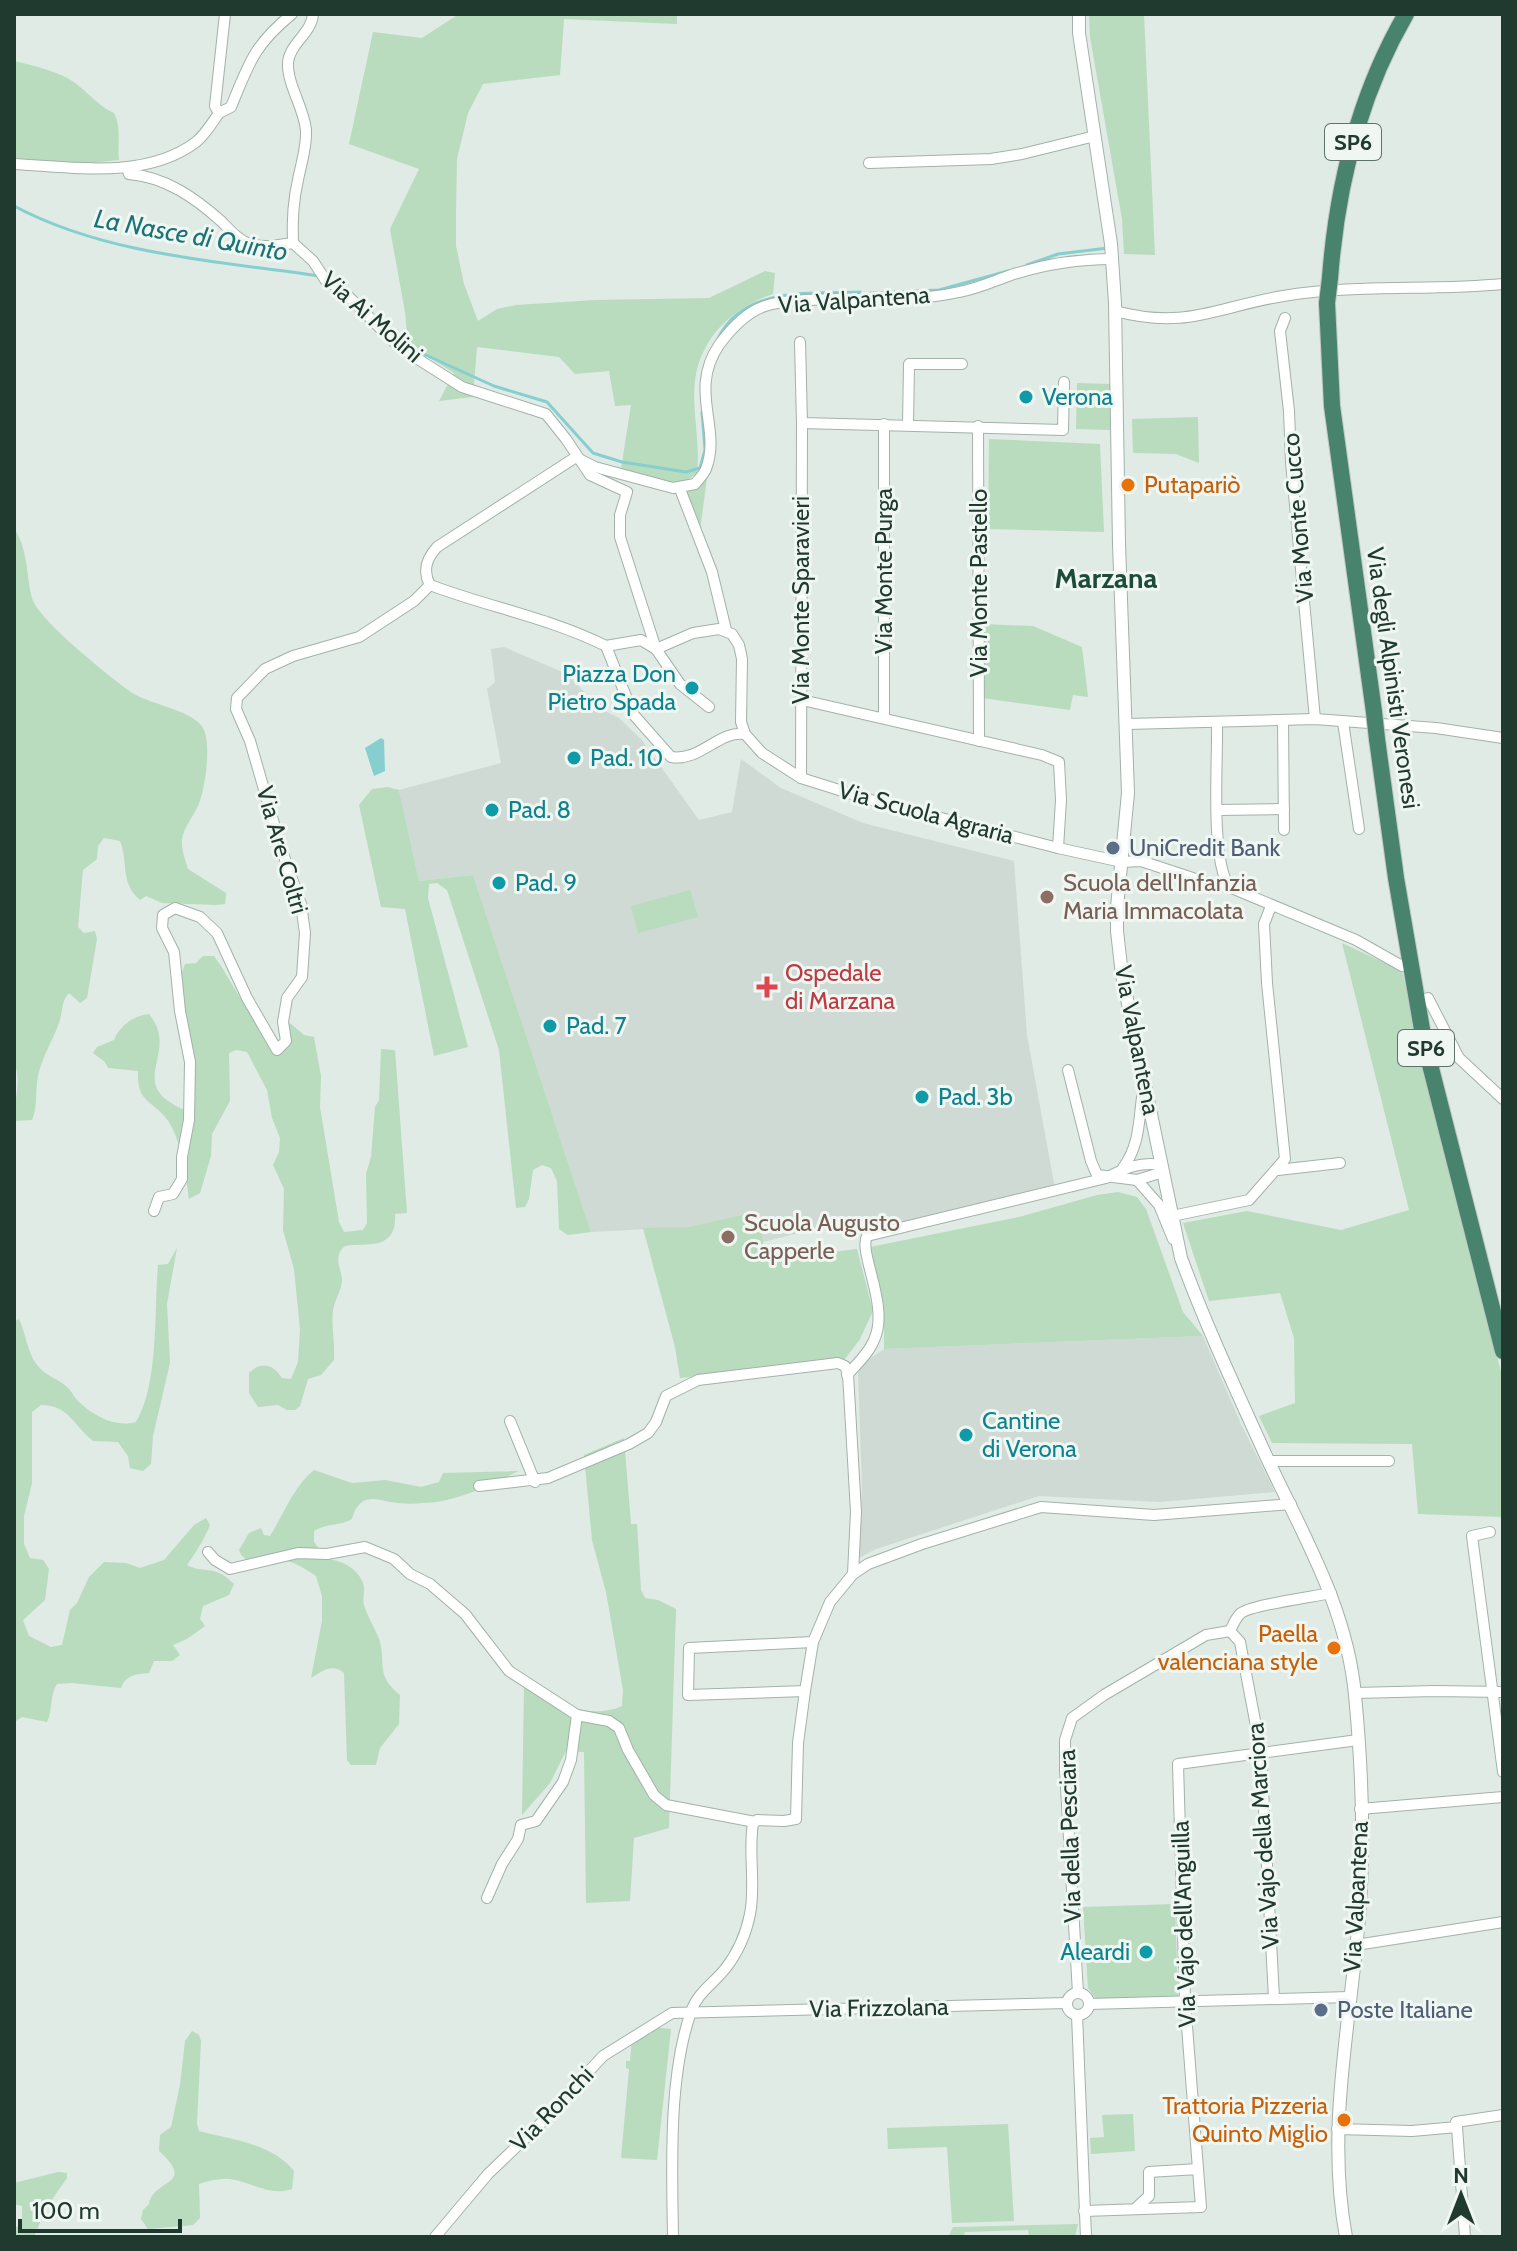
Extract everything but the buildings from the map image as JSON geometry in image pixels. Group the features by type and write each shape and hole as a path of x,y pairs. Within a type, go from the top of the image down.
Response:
{"highway":[{"name":"Via degli Alpinisti Veronesi","path":"1406,14 1377,71 1349,153 1333,226 1327,303 1332,406 1396,878 1424,1041 1503,1351"}],"street":[{"path":"219,113 215,106 225,14"},
{"path":"14,164 131,167 171,157 198,141 219,113 231,107 249,62 264,38 292,14"},
{"path":"131,167 129,174 165,183 193,197 248,243 267,246 293,243 292,218 306,132 302,106 292,84 288,62 312,24 313,14"},
{"name":"Via Valpantena","path":"1079,14 1113,259 1128,793 1117,907 1122,975 1181,1258 1197,1302 1268,1461 1331,1593 1347,1644 1355,1693 1362,1867 1337,2129 1340,2205 1346,2237"},
{"path":"869,163 991,159 1095,136"},
{"name":"Via Ai Molini","path":"293,243 313,261 326,281 340,288 399,347 462,387 546,414 590,475 627,492 620,515 620,537 656,649"},
{"name":"Via Valpantena","path":"680,489 695,484 706,470 709,442 703,392 707,368 718,346 735,326 761,307 813,300 918,298 960,292 1054,263 1113,259"},
{"path":"1115,311 1166,320 1199,317 1284,296 1383,288 1503,284"},
{"name":"Via Monte Cucco","path":"1285,318 1280,331 1315,719"},
{"name":"Via Monte Sparavieri","path":"800,342 801,778"},
{"path":"908,424 909,364 962,364"},
{"path":"802,423 1063,430 1064,382"},
{"name":"Via Monte Purga","path":"884,424 884,718"},
{"name":"Via Monte Pastello","path":"978,426 979,741"},
{"path":"606,646 633,714 671,757 678,758 706,749 729,734 745,734 741,722 742,659 736,639 726,630 705,548 680,489 595,467 576,457 437,547 428,557 425,577 430,585 558,625 606,646 641,640 656,649 680,684 709,707"},
{"name":"Via Are Coltri","path":"154,1211 159,1197 173,1194 182,1179 182,1157 189,1120 190,1062 180,1011 174,952 162,928 163,915 175,908 200,917 217,933 247,998 277,1050 286,1041 283,1022 287,998 302,977 305,933 301,904 250,741 236,709 237,698 265,669 293,656 359,637 414,601 430,585"},
{"path":"656,649 693,633 726,630"},
{"path":"802,700 1059,762 1061,800 1058,848"},
{"path":"1127,724 1315,719 1436,728 1503,738"},
{"path":"1283,720 1284,830"},
{"path":"1217,722 1221,869 1229,887"},
{"path":"1343,722 1359,829"},
{"name":"Via Scuola Agraria","path":"745,734 762,753 801,778 871,800 1122,862"},
{"path":"1218,810 1284,809"},
{"path":"1122,862 1141,861 1217,886 1229,887 1356,940 1402,966"},
{"path":"1172,1216 1249,1200 1285,1159 1267,983 1264,924 1271,906"},
{"path":"1428,998 1459,1058 1503,1099"},
{"path":"1068,1070 1097,1175 1137,1180 1162,1169"},
{"path":"1122,1170 1139,1137 1144,1083"},
{"path":"847,1375 874,1341 879,1317 878,1297 864,1246 867,1236 1106,1178 1145,1163 1162,1169"},
{"path":"1278,1170 1340,1163"},
{"path":"1137,1180 1159,1205 1181,1258"},
{"path":"479,1486 535,1482 574,1469 648,1433 666,1396 698,1380 831,1362 845,1366 847,1375 856,1529 858,1543 868,1564"},
{"path":"510,1421 535,1482"},
{"path":"1268,1461 1389,1461"},
{"path":"208,1552 230,1569 298,1553 327,1554 365,1547 394,1559 465,1614 509,1671 577,1715 609,1721 619,1728 654,1795 666,1805 755,1822 796,1819 798,1743 813,1642 830,1602 853,1574 868,1564 1041,1507 1154,1515 1291,1504"},
{"path":"853,1574 856,1529"},
{"path":"1490,1532 1472,1536 1503,1772"},
{"path":"1230,1631 1240,1614 1252,1607 1331,1593"},
{"name":"Via Vajo della Marciora","path":"1230,1631 1240,1642 1261,1752 1274,1998"},
{"name":"Via della Pesciara","path":"1078,1993 1065,1770 1065,1740 1072,1718 1104,1695 1206,1635 1230,1631"},
{"path":"805,1691 688,1695 689,1648 813,1642"},
{"path":"1355,1693 1503,1692"},
{"path":"487,1898 502,1864 518,1839 521,1825 536,1821 563,1782 571,1760 577,1715"},
{"path":"1261,1752 1358,1740"},
{"name":"Via Vajo dell'Anguilla","path":"1084,2211 1201,2207 1185,2000 1178,1764 1261,1752"},
{"name":"Via Valpantena","path":"1360,1809 1503,1797"},
{"path":"673,2237 673,2143 679,2068 691,2012 697,1999 723,1972 738,1950 750,1912 752,1825 755,1822"},
{"path":"1356,1945 1503,1922"},
{"path":"1078,1993 1087,1997 1089,2004 1086,2012 1077,2015 1068,2010 1067,2003 1069,1997 1078,1993"},
{"path":"1089,2004 1350,1997"},
{"name":"Via Frizzolana","path":"691,2012 1067,2003"},
{"name":"Via Ronchi","path":"435,2237 488,2174 603,2056 663,2017 691,2012"},
{"path":"1077,2015 1086,2237"},
{"path":"1465,2237 1456,2122 1503,2115"},
{"path":"1337,2129 1412,2131 1457,2127"},
{"path":"1136,2208 1147,2200 1149,2172 1198,2169"},
{"path":"1150,2191 1156,2203 1164,2209"}],"shaded area":[{"name":"Ospedale di Marzana","path":"504,647 567,674 601,709 619,718 641,739 699,820 732,812 741,759 781,788 863,823 1014,861 1027,1035 1055,1189 853,1234 838,1223 763,1242 757,1211 688,1227 591,1232 473,875 419,881 399,790 501,763 487,689 495,682 491,649"},
{"path":"1203,1336 1275,1492 1160,1502 1039,1496 876,1549 859,1558 862,1486 858,1374 860,1365 884,1349"}],"green space":[{"path":"459,14 677,14 677,24 564,19 560,75 483,84 468,113 457,159 456,246 464,284 478,321 497,309 516,305 709,298 765,271 775,273 773,294 734,314 706,346 694,386 697,473 680,486 621,469 631,405 615,406 609,371 575,374 559,357 477,347 473,397 439,401 454,373 408,344 390,229 419,169 349,144 373,32 422,38"},
{"path":"1089,14 1144,14 1155,255 1124,254 1122,219 1090,37"},
{"path":"14,61 69,79 114,113 119,130 119,160 91,163 14,160"},
{"path":"1077,383 1110,384 1110,430 1076,429"},
{"path":"1198,417 1199,463 1176,454 1133,453 1132,419"},
{"path":"989,439 1100,444 1104,532 988,529"},
{"path":"707,478 700,530 683,491"},
{"path":"14,528 24,553 32,598 47,620 128,690 189,716 203,728 207,745 205,779 198,806 183,835 182,846 188,869 226,893 225,904 216,905 162,903 146,896 140,900 129,886 120,841 104,838 98,846 97,859 83,870 78,927 84,933 95,931 97,939 87,998 80,1003 69,993 66,996 59,1023 40,1069 32,1120 14,1121 18,1084 14,1059"},
{"path":"980,624 1033,626 1082,647 1088,697 1073,695 1070,710 982,698"},
{"path":"388,787 399,790 419,881 473,875 591,1232 568,1235 559,1229 557,1181 551,1168 542,1165 533,1170 525,1207 516,1208 499,1050 447,890 437,883 429,884 428,898 468,1047 434,1056 405,909 381,907 359,805 372,789"},
{"path":"690,890 698,917 638,933 631,906"},
{"path":"1342,943 1402,971 1503,1380 1503,1517 1418,1514 1412,1444 1272,1443 1259,1416 1295,1403 1294,1338 1280,1293 1209,1301 1183,1223 1247,1211 1341,1230 1409,1210"},
{"path":"203,956 214,956 274,1054 283,1052 284,1033 290,1023 304,1035 314,1037 321,1076 320,1107 339,1222 344,1232 363,1230 367,1223 366,1174 371,1157 375,1107 379,1100 381,1049 395,1050 407,1213 395,1214 394,1228 382,1242 347,1246 340,1252 338,1260 342,1283 334,1306 334,1360 321,1375 308,1379 300,1406 295,1410 278,1405 258,1407 249,1393 249,1373 258,1367 271,1367 282,1378 291,1379 298,1362 300,1329 294,1269 283,1230 284,1189 273,1165 279,1152 280,1138 272,1118 267,1090 247,1052 236,1050 229,1053 230,1101 212,1134 211,1156 200,1193 189,1199 176,1135 166,1118 142,1094 138,1071 108,1068 93,1053 97,1047 114,1040 128,1022 149,1014 160,1042 155,1079 158,1090 168,1101 187,1111 189,1079 179,992 185,964 196,963"},
{"path":"1118,1192 1137,1197 1146,1209 1183,1312 1203,1336 884,1349 884,1307 870,1247 1019,1217"},
{"path":"758,1211 766,1260 857,1249 873,1311 860,1339 845,1359 680,1378 675,1347 643,1228 688,1227"},
{"path":"177,1248 167,1304 170,1363 153,1436 151,1464 143,1471 130,1468 128,1456 118,1442 93,1441 65,1412 41,1405 32,1412 32,1483 24,1516 24,1544 30,1558 43,1560 49,1569 45,1600 23,1620 29,1636 51,1647 62,1645 70,1610 77,1603 89,1577 104,1562 126,1563 140,1568 164,1560 194,1525 206,1518 210,1525 187,1565 215,1571 234,1584 229,1595 203,1606 200,1619 205,1626 173,1645 180,1655 172,1661 154,1661 149,1673 129,1678 121,1688 57,1684 47,1722 22,1717 16,1721 14,1731 14,1322 19,1319 37,1365 67,1387 85,1407 113,1422 136,1422 149,1388 152,1367 158,1265 168,1264"},
{"path":"624,1438 631,1524 637,1524 641,1590 645,1598 658,1600 676,1609 669,1828 634,1838 630,1901 586,1903 584,1752 566,1751 550,1783 522,1815 524,1686 559,1703 584,1710 610,1710 622,1706 623,1690 606,1592 592,1540 584,1455"},
{"path":"314,1470 352,1483 385,1480 421,1487 439,1482 443,1473 519,1471 448,1500 411,1504 366,1500 357,1508 352,1519 314,1531 314,1542 327,1559 350,1567 362,1581 363,1603 379,1639 384,1674 400,1695 399,1724 380,1748 376,1765 351,1765 347,1760 344,1673 331,1668 311,1678 322,1621 322,1596 316,1576 290,1562 247,1559 239,1550 249,1533 261,1528 264,1535 270,1536 295,1493"},
{"path":"1175,1904 1178,1996 1096,1999 1088,1988 1083,1907"},
{"path":"652,2027 671,2029 657,2160 621,2158 629,2069 626,2068 626,2061 630,2061 635,2034 651,2034"},
{"path":"192,2031 199,2035 201,2041 199,2131 251,2144 275,2154 294,2171 292,2189 268,2190 230,2179 199,2184 200,2218 193,2225 148,2229 141,2219 143,2210 157,2190 174,2177 170,2162 159,2151 160,2135 171,2127 185,2041"},
{"path":"1133,2114 1135,2151 1091,2154 1090,2138 1104,2137 1102,2115"},
{"path":"1008,2124 1014,2221 952,2223 947,2147 888,2149 887,2128"},
{"path":"58,2172 67,2173 67,2178 46,2208 34,2237 14,2237 14,2231 22,2220 22,2206 14,2204 14,2183"},
{"path":"1078,2224 1075,2237 1029,2237 1028,2230 965,2232 963,2237 948,2237 953,2227"}],"water":[{"path":"381,738 384,740 385,771 374,776 365,748"}],"waterway":[{"name":"La Nasce di Quinto","path":"14,206 86,236 124,246 319,276"},
{"name":"La Nasce di Quinto","path":"1027,265 1058,254 1108,248"},
{"name":"La Nasce di Quinto","path":"871,293 939,290 1008,271"},
{"name":"La Nasce di Quinto","path":"718,339 729,322 761,301 800,294 860,292"},
{"name":"La Nasce di Quinto","path":"406,346 494,386 547,402 593,453 622,462 686,472 700,468 705,450 702,412"}],"place":[{"name":"Verona","path":"1026,397"},
{"name":"Putapariò","path":"1128,485"},
{"name":"Piazza Don Pietro Spada","path":"692,688"},
{"name":"Pad. 10","path":"574,758"},
{"name":"Pad. 8","path":"492,810"},
{"name":"UniCredit Bank","path":"1113,848"},
{"name":"Pad. 9","path":"499,883"},
{"name":"Scuola dell'Infanzia Maria Immacolata","path":"1047,897"},
{"name":"Ospedale di Marzana","path":"767,987"},
{"name":"Pad. 7","path":"550,1026"},
{"name":"Pad. 3b","path":"922,1097"},
{"name":"Scuola Augusto Capperle","path":"728,1237"},
{"name":"Cantine di Verona","path":"966,1435"},
{"name":"Paella valenciana style","path":"1334,1648"},
{"name":"Aleardi","path":"1146,1952"},
{"name":"Poste Italiane","path":"1321,2010"},
{"name":"Trattoria Pizzeria Quinto Miglio","path":"1344,2120"}],"district":[{"name":"Marzana","path":"1106,578"}]}
